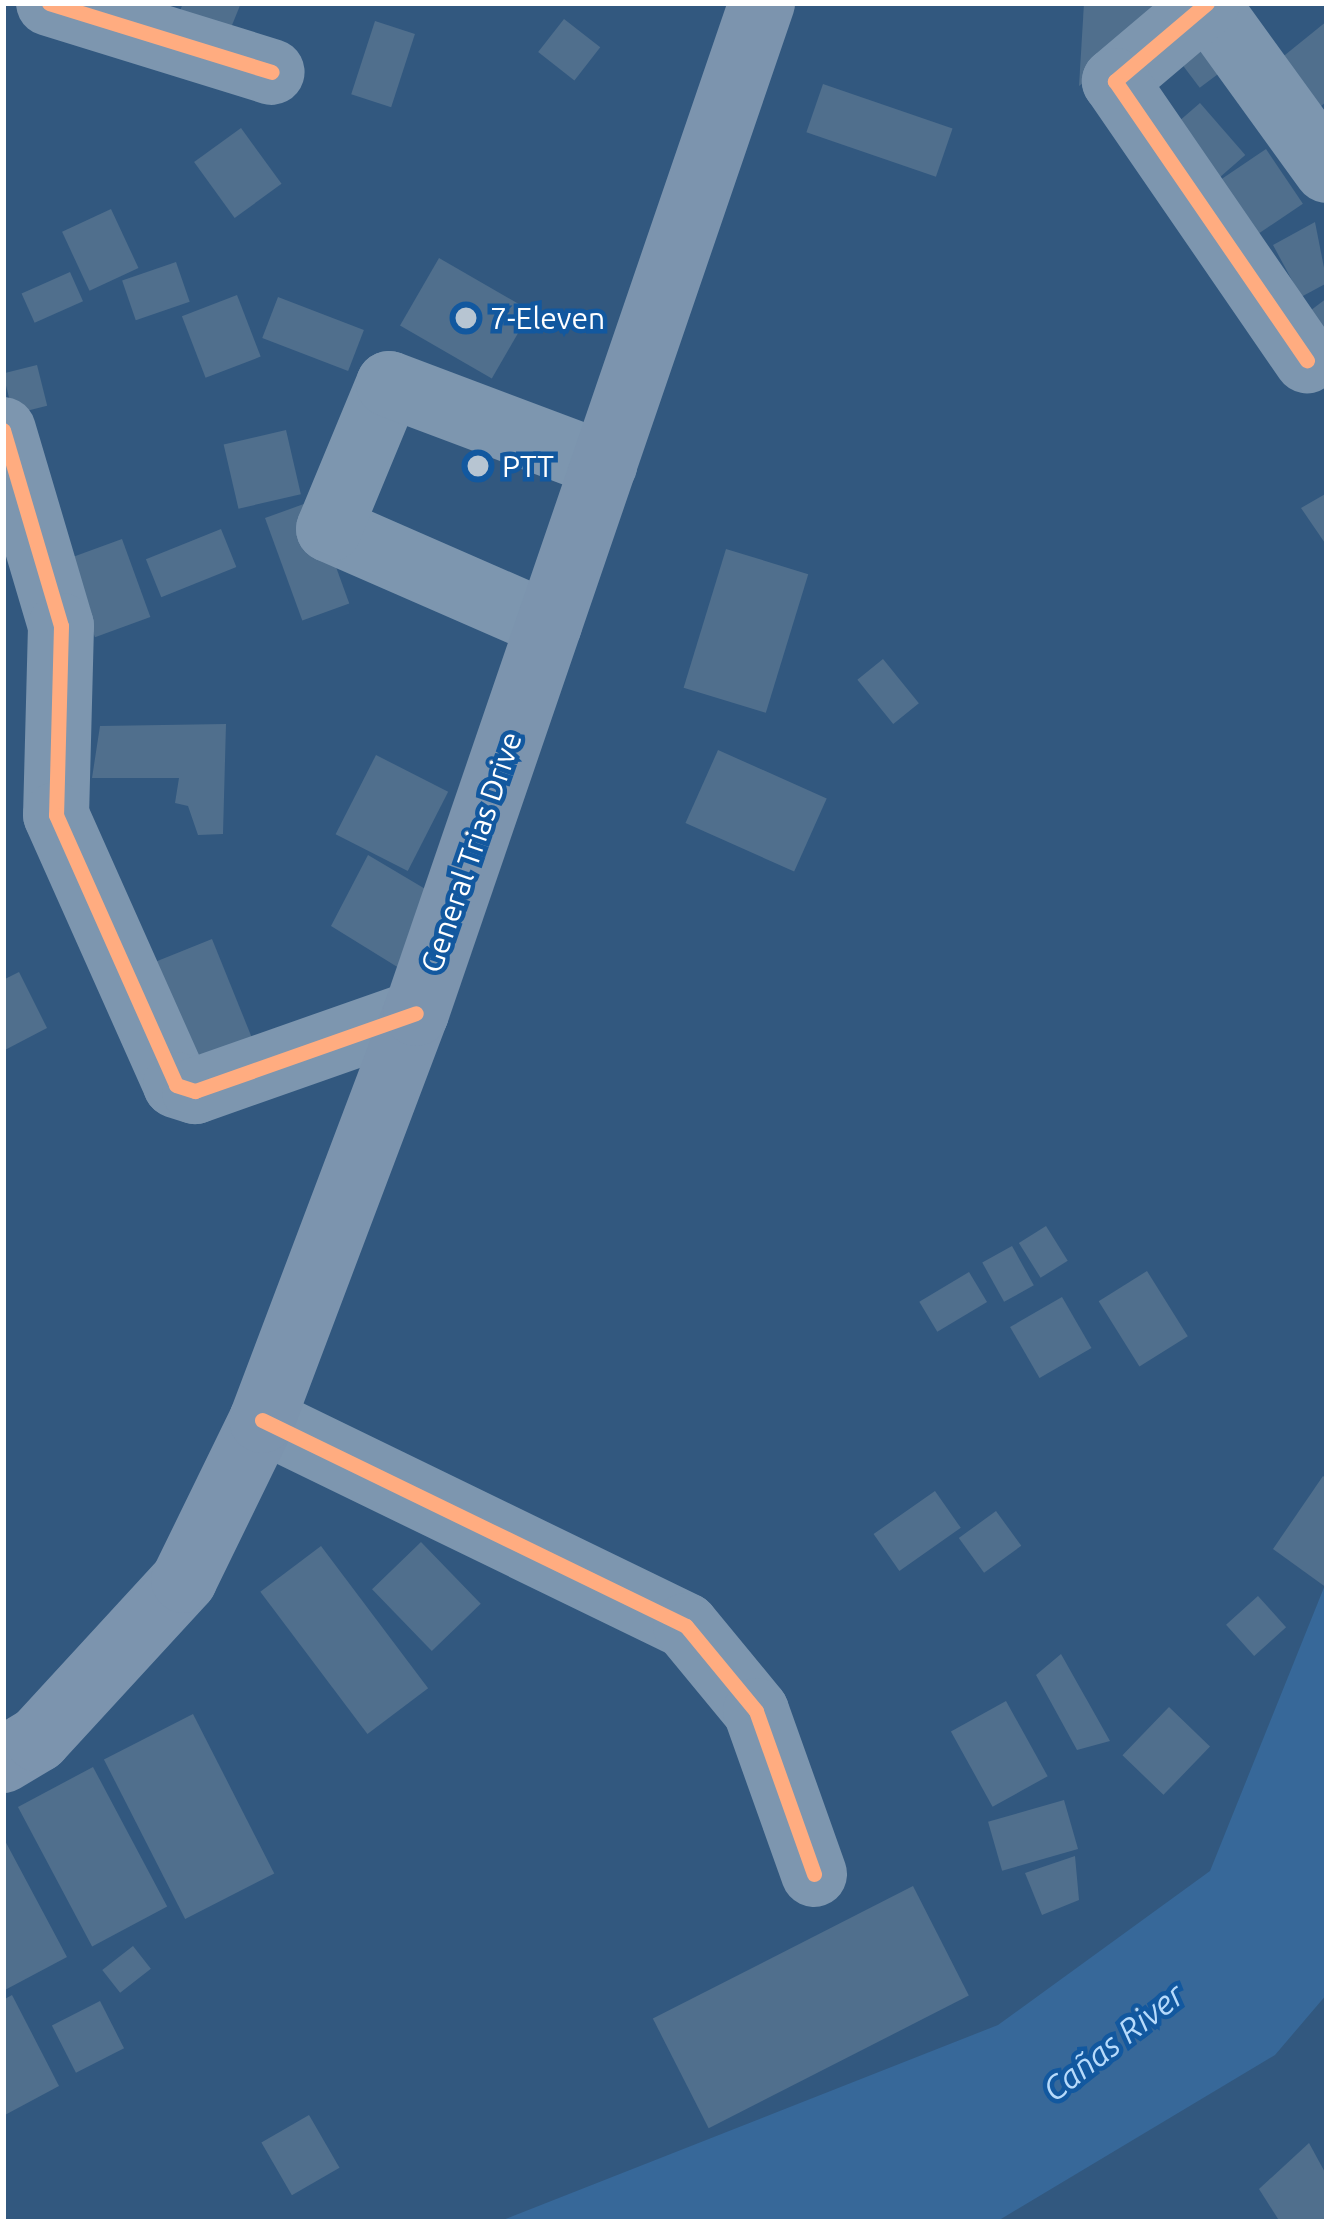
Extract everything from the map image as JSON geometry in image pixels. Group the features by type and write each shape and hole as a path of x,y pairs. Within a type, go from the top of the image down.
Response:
{"main road":[{"name":"General Trias Drive","path":"3,1760 38,1738 184,1580 262,1420 416,1013 762,3"}],"street":[{"path":"3,31 35,3"},
{"path":"49,3 272,72"},
{"path":"1307,360 1115,80 1206,3 1327,170"},
{"path":"549,625 329,529 389,384 604,465"},
{"path":"3,430 61,626 56,815 176,1085 195,1091 416,1013"},
{"path":"262,1420 686,1626 756,1711 814,1874"}],"water":[{"name":"Cañas River","path":"1327,1580 1327,1994 1275,2055 996,2222 498,2222 998,2025 1210,1871"}],"building":[{"path":"183,3 241,3 226,40 177,19"},
{"path":"1084,3 1157,3 1155,34 1079,86"},
{"path":"564,19 600,47 574,80 538,52"},
{"path":"375,21 415,34 391,107 351,94"},
{"path":"1327,21 1327,101 1320,107 1280,59"},
{"path":"1199,27 1228,66 1200,88 1170,49"},
{"path":"823,84 953,129 936,177 806,132"},
{"path":"1200,103 1245,155 1218,179 1173,127"},
{"path":"241,128 282,184 235,218 194,162"},
{"path":"1266,149 1303,204 1241,246 1204,191"},
{"path":"111,209 138,268 90,291 62,232"},
{"path":"1315,222 1327,283 1301,297 1273,245"},
{"name":"7-Eleven","path":"439,258 531,311 492,379 400,326"},
{"path":"176,262 190,302 136,320 122,281"},
{"path":"70,272 83,301 35,323 22,294"},
{"path":"237,295 261,357 206,378 182,316"},
{"path":"278,297 364,330 348,371 262,338"},
{"path":"1327,298 1327,348 1294,323"},
{"path":"37,365 47,406 13,414 3,373"},
{"path":"286,430 301,494 238,509 224,444"},
{"path":"1327,493 1327,546 1301,508"},
{"path":"312,501 349,603 302,621 265,518"},
{"path":"221,529 236,567 161,597 146,559"},
{"path":"122,539 150,617 95,637 67,559"},
{"path":"726,549 808,574 766,713 684,688"},
{"path":"883,659 919,703 893,724 857,680"},
{"path":"226,724 223,834 198,835 188,806 175,803 179,778 92,778 100,726"},
{"path":"718,750 827,798 794,871 685,823"},
{"path":"376,755 448,792 408,871 336,834"},
{"path":"368,855 427,890 399,968 331,926"},
{"path":"212,939 258,1054 185,1084 139,969"},
{"path":"19,972 47,1028 3,1051 3,980"},
{"path":"1046,1226 1068,1261 1041,1278 1019,1243"},
{"path":"1012,1246 1034,1285 1004,1302 982,1262"},
{"path":"1147,1271 1188,1336 1139,1367 1099,1301"},
{"path":"969,1272 987,1302 937,1332 919,1302"},
{"path":"1062,1297 1092,1348 1040,1378 1010,1327"},
{"path":"1323,1476 1327,1479 1327,1588 1273,1549"},
{"path":"935,1491 961,1528 899,1571 874,1534"},
{"path":"996,1511 1021,1546 984,1573 959,1538"},
{"path":"421,1542 481,1604 432,1651 372,1589"},
{"path":"321,1546 428,1688 367,1734 260,1592"},
{"path":"1258,1596 1286,1627 1254,1656 1226,1625"},
{"path":"1061,1654 1110,1741 1077,1750 1036,1675"},
{"path":"1006,1701 1048,1776 993,1807 951,1732"},
{"path":"1169,1707 1210,1747 1163,1795 1122,1755"},
{"path":"193,1714 274,1873 185,1919 104,1759"},
{"path":"93,1767 167,1907 92,1946 18,1807"},
{"path":"1064,1800 1078,1849 1002,1871 988,1822"},
{"path":"3,1837 67,1957 3,1991"},
{"path":"1075,1856 1079,1900 1042,1915 1025,1873"},
{"path":"913,1886 969,1996 709,2128 653,2019"},
{"path":"133,1946 151,1969 120,1993 102,1970"},
{"path":"12,1995 59,2086 3,2116 3,2000"},
{"path":"100,2001 124,2048 76,2073 52,2026"},
{"path":"309,2115 340,2168 292,2195 261,2142"},
{"path":"1309,2143 1327,2176 1327,2222 1280,2222 1259,2189"}],"cycle path":[{"path":"49,3 272,72"},
{"path":"1207,3 1115,81 1307,360"},
{"path":"3,430 61,626 56,815 176,1085 195,1091 416,1013"},
{"path":"262,1420 686,1626 756,1711 814,1874"}],"place":[{"name":"7-Eleven","path":"466,318"},
{"name":"PTT","path":"478,466"}]}
